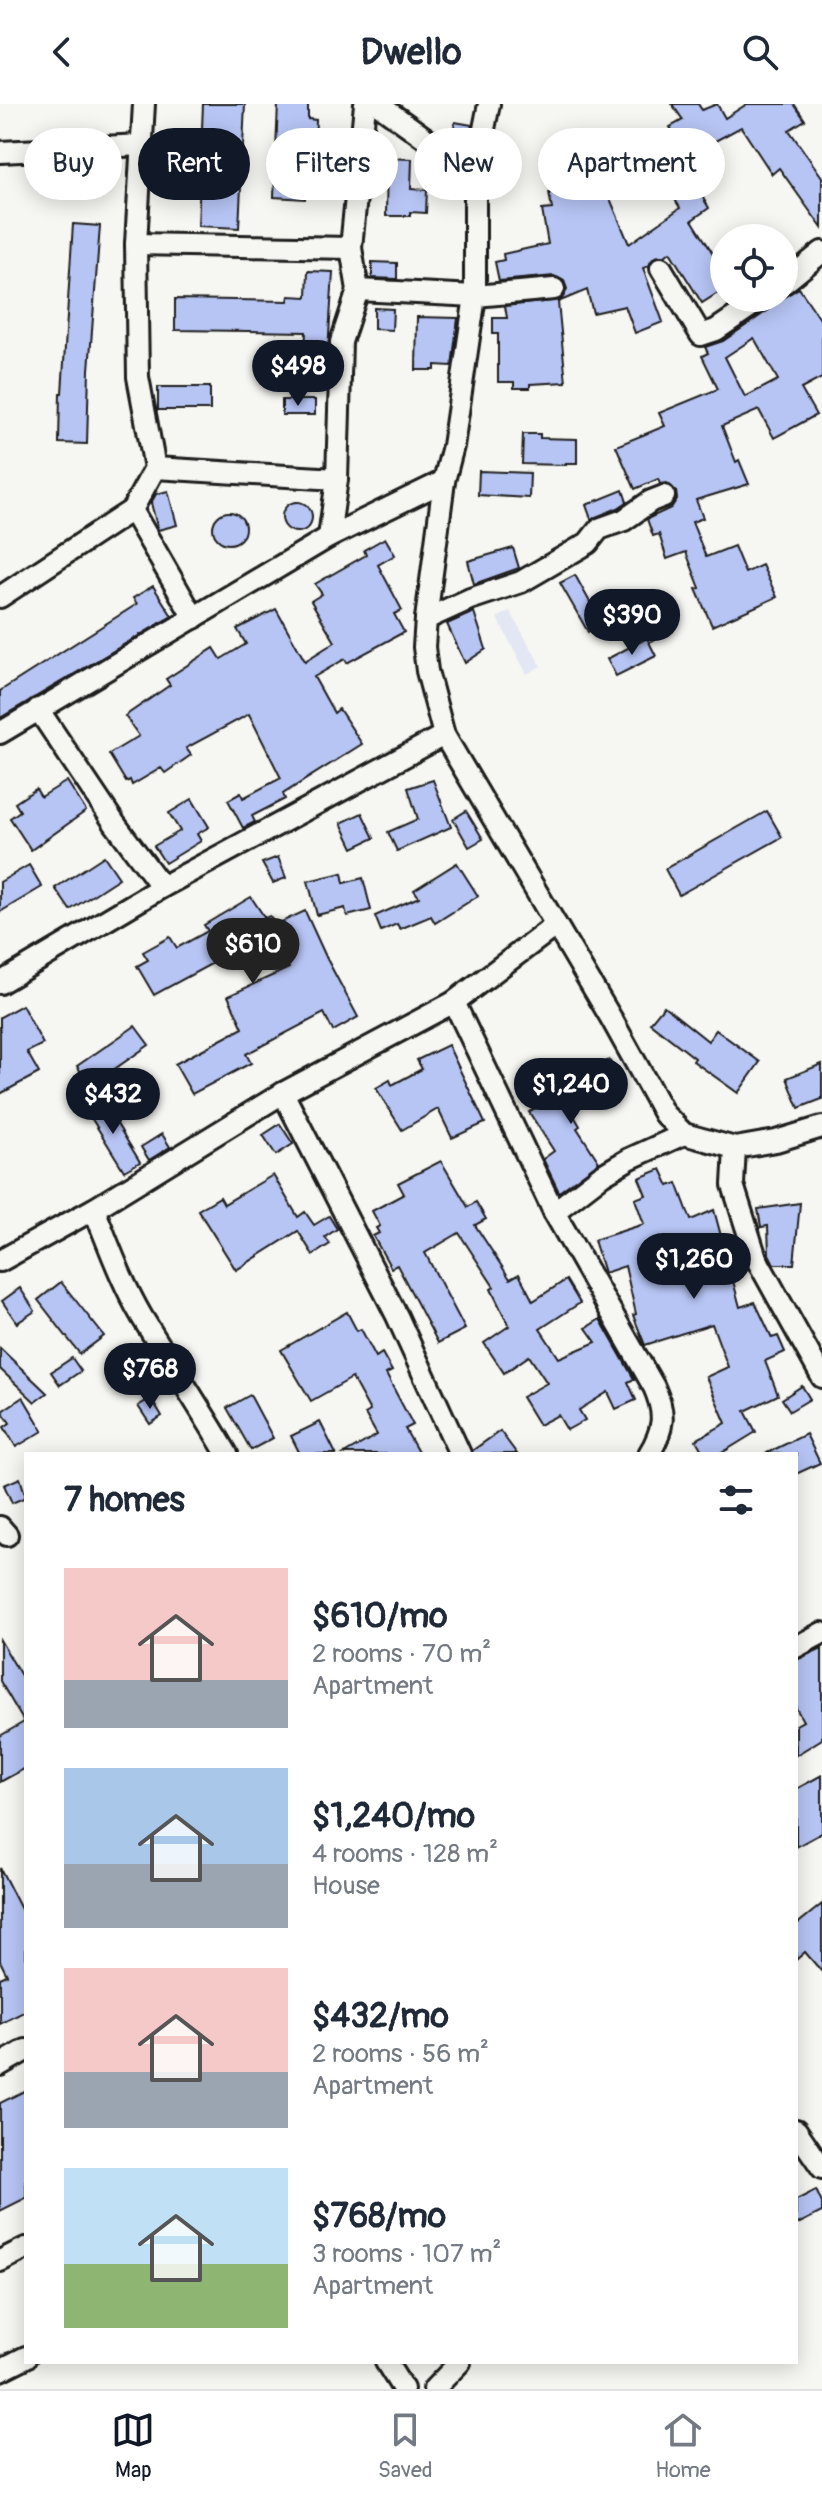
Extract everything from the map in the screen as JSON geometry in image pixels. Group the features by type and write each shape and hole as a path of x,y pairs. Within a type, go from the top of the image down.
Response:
{"street":[{"path":"143,128 144,104"},
{"path":"329,537 337,479 341,342 358,290 351,248 365,104"},
{"path":"378,104 414,130"},
{"path":"484,128 489,104"},
{"path":"0,152 138,145"},
{"path":"0,597 132,510 155,468 138,377 136,244 139,200"},
{"path":"475,200 475,296 453,446 444,481 424,647 444,735 664,1114 684,1134 735,1148 776,1141 822,1127"},
{"path":"136,244 351,248"},
{"path":"798,272 822,252"},
{"path":"661,268 701,335 716,330 742,312"},
{"path":"358,290 475,296 554,289"},
{"path":"155,468 337,479"},
{"path":"0,733 329,537 444,481"},
{"path":"426,619 470,599 521,582 588,543 599,529 624,520 651,501 664,496"},
{"path":"132,510 194,618"},
{"path":"38,709 115,824 162,887"},
{"path":"0,983 162,887 444,735"},
{"path":"0,1261 94,1209 283,1093 454,1002 556,925"},
{"path":"454,1002 554,1212 663,1406 660,1436 650,1452"},
{"path":"283,1093 397,1316 459,1452"},
{"path":"554,1212 602,1175 684,1134"},
{"path":"735,1148 733,1185 756,1258 822,1377"},
{"path":"94,1209 141,1315 226,1452"},
{"path":"798,1646 822,1633"},
{"path":"0,2065 24,2051"},
{"path":"798,2133 822,2168"},
{"path":"0,2241 24,2245"},
{"path":"0,2261 24,2246"},
{"path":"0,2370 24,2358"},
{"path":"387,2364 403,2389"},
{"path":"434,2389 458,2364"}],"shaded area":[{"path":"510,611 541,666 527,674 497,618"}],"building":[{"path":"203,104 245,104 244,128 202,128"},
{"path":"278,104 308,104 308,119 316,120 316,128 277,128"},
{"path":"672,104 698,104 702,110 717,104 725,118 747,104 794,104 805,120 789,130 822,177 822,228 779,168 772,174 741,127 725,136 725,128 670,127 683,120"},
{"path":"455,122 472,125 471,128 454,128"},
{"path":"398,158 412,159 411,189 414,189 414,200 427,200 426,213 386,216 386,200 398,200"},
{"path":"199,200 240,200 239,228 198,226"},
{"path":"550,200 611,200 629,244 680,208 675,200 704,200 709,208 692,220 710,249 710,298 702,303 670,252 655,257 649,266 643,268 663,322 635,333 625,306 593,313 587,290 558,302 566,382 514,388 514,382 498,382 498,334 493,334 493,318 507,318 505,306 561,300 567,289 564,281 554,276 499,281 495,262 504,260 503,254 548,244 542,210 552,209"},
{"path":"73,224 100,226 89,370 87,444 59,443"},
{"path":"372,262 397,263 397,279 372,278"},
{"path":"308,271 333,272 328,351 305,350 306,332 175,330 175,299 288,301 289,296 307,297"},
{"path":"799,288 822,322 822,378 801,389 816,415 774,438 759,410 722,426 736,462 739,460 749,484 696,500 703,518 692,522 706,557 734,546 745,573 762,565 777,597 712,626 696,589 700,588 686,552 667,559 659,534 653,536 647,519 671,508 677,499 676,491 667,483 660,484 658,479 635,489 616,446 665,426 659,413 718,389 702,356 708,353 705,347 723,341 766,312 798,312","holes":["754,338 778,380 745,397 725,357"]},
{"path":"374,308 393,309 392,330 374,329"},
{"path":"417,317 458,318 452,366 435,365 435,370 416,370"},
{"path":"158,387 210,387 210,410 158,410"},
{"path":"282,400 315,400 315,415 282,415"},
{"path":"523,434 540,434 540,438 577,439 577,463 522,464"},
{"path":"479,471 530,473 529,498 478,495"},
{"path":"623,490 627,502 591,519 586,505"},
{"path":"168,491 177,525 158,530 151,503 156,494"},
{"path":"297,502 308,506 312,517 308,528 297,532 286,528 282,517 286,506"},
{"path":"229,512 240,517 245,528 240,539 229,544 218,539 213,528 218,517"},
{"path":"385,538 395,555 378,565 402,610 394,614 404,632 314,677 334,713 339,709 362,744 283,794 285,799 252,816 255,822 243,828 228,800 241,793 243,798 281,778 249,714 186,748 191,755 165,773 161,768 132,785 130,780 126,782 109,754 139,736 125,716 170,685 166,679 214,648 221,659 246,644 237,629 276,609 305,661 335,642 311,601 322,594 315,584 366,555 364,550"},
{"path":"513,548 519,568 474,584 468,561"},
{"path":"575,575 602,624 588,632 560,583"},
{"path":"153,586 172,616 0,718 0,691 137,604 133,598"},
{"path":"654,596 673,629 652,641 632,608"},
{"path":"474,612 486,649 465,663 447,624"},
{"path":"647,638 656,656 616,676 607,659"},
{"path":"433,780 451,827 397,851 388,832 418,819 408,788"},
{"path":"67,781 86,811 31,850 10,818 20,811 15,803 36,789 41,797"},
{"path":"192,799 209,827 197,834 201,841 165,863 154,846 180,831 169,813"},
{"path":"466,811 483,839 469,847 453,819"},
{"path":"767,811 782,837 679,895 665,869"},
{"path":"362,813 374,838 353,848 341,823"},
{"path":"104,856 119,878 70,910 55,888"},
{"path":"278,857 286,878 273,883 262,863"},
{"path":"457,863 478,896 435,923 431,916 400,929 397,924 381,931 375,916 419,897 414,890"},
{"path":"29,865 42,887 0,912 0,882"},
{"path":"342,873 344,883 363,878 371,910 347,916 345,908 317,915 308,881"},
{"path":"251,897 265,918 270,916 275,925 305,911 358,1017 333,1031 324,1013 246,1054 251,1063 192,1094 175,1064 243,1028 228,996 289,968 273,934 154,995 137,966 148,960 143,952 170,937 177,948 208,931 204,925"},
{"path":"22,1005 43,1044 27,1052 39,1073 0,1094 0,1017"},
{"path":"664,1006 708,1041 716,1030 760,1062 738,1093 693,1061 695,1058 650,1023"},
{"path":"135,1026 149,1045 90,1086 77,1066"},
{"path":"448,1045 485,1123 452,1138 438,1109 402,1130 376,1088 390,1080 392,1085 422,1069 417,1060"},
{"path":"609,1060 621,1080 575,1106 578,1111 573,1114 580,1126 577,1128 599,1162 559,1192 543,1159 554,1151 529,1112"},
{"path":"822,1064 822,1099 799,1108 787,1078"},
{"path":"103,1101 140,1162 124,1171 87,1111"},
{"path":"280,1124 293,1144 276,1155 263,1135"},
{"path":"162,1134 170,1147 149,1160 141,1147"},
{"path":"441,1161 468,1207 476,1202 486,1219 475,1225 510,1279 519,1274 533,1301 566,1280 580,1303 540,1329 559,1358 596,1342 586,1328 600,1319 634,1379 628,1382 636,1400 616,1409 608,1392 579,1410 585,1420 567,1430 558,1415 539,1425 522,1397 547,1383 529,1356 504,1373 484,1343 509,1326 491,1289 494,1287 459,1233 425,1253 465,1329 438,1343 397,1265 391,1268 373,1236 379,1233 376,1228 380,1226 372,1211 404,1194 398,1183"},
{"path":"661,1169 669,1186 677,1183 691,1220 714,1210 740,1307 755,1302 772,1338 778,1336 785,1352 765,1361 778,1395 745,1411 756,1432 723,1452 703,1452 696,1440 726,1423 706,1377 728,1367 712,1324 645,1345 633,1315 636,1314 625,1266 604,1273 594,1240 644,1224 635,1199 646,1195 639,1178"},
{"path":"273,1175 298,1217 305,1212 314,1225 329,1216 337,1229 325,1237 330,1244 313,1255 298,1231 236,1270 198,1210 220,1197 224,1204"},
{"path":"800,1203 794,1264 774,1264 769,1254 768,1226 761,1227 758,1209"},
{"path":"61,1282 104,1336 80,1354 38,1300"},
{"path":"20,1288 35,1311 17,1323 2,1301"},
{"path":"347,1312 357,1331 361,1329 376,1357 382,1353 392,1371 386,1374 413,1425 405,1429 418,1452 347,1452 377,1435 365,1414 370,1411 352,1378 311,1401 281,1350"},
{"path":"0,1348 47,1393 35,1402 0,1369"},
{"path":"72,1358 81,1371 60,1385 51,1372"},
{"path":"802,1386 810,1399 790,1411 782,1399"},
{"path":"250,1395 273,1438 251,1450 227,1408"},
{"path":"23,1397 43,1431 16,1447 4,1427 10,1423 2,1411"},
{"path":"151,1398 162,1416 150,1424 138,1406"},
{"path":"320,1422 335,1452 299,1452 291,1436"},
{"path":"500,1431 516,1452 472,1452"},
{"path":"806,1434 820,1463 798,1473 798,1452 769,1452"},
{"path":"20,1478 24,1498 12,1503 4,1485"},
{"path":"0,1640 24,1681 24,1722 0,1681"},
{"path":"822,1648 822,1739 798,1754 798,1724 803,1721 798,1712 798,1659"},
{"path":"24,1722 24,1769 0,1782 0,1736"},
{"path":"822,1775 822,1833 798,1846 798,1788"},
{"path":"0,1868 24,1915 24,2012 0,2024 0,1978 7,1975 0,1961"},
{"path":"822,1904 822,1972 805,1952 798,1958 798,1923"},
{"path":"24,2091 24,2199 0,2211 0,2103"},
{"path":"816,2190 822,2212 798,2224 798,2199"}]}
